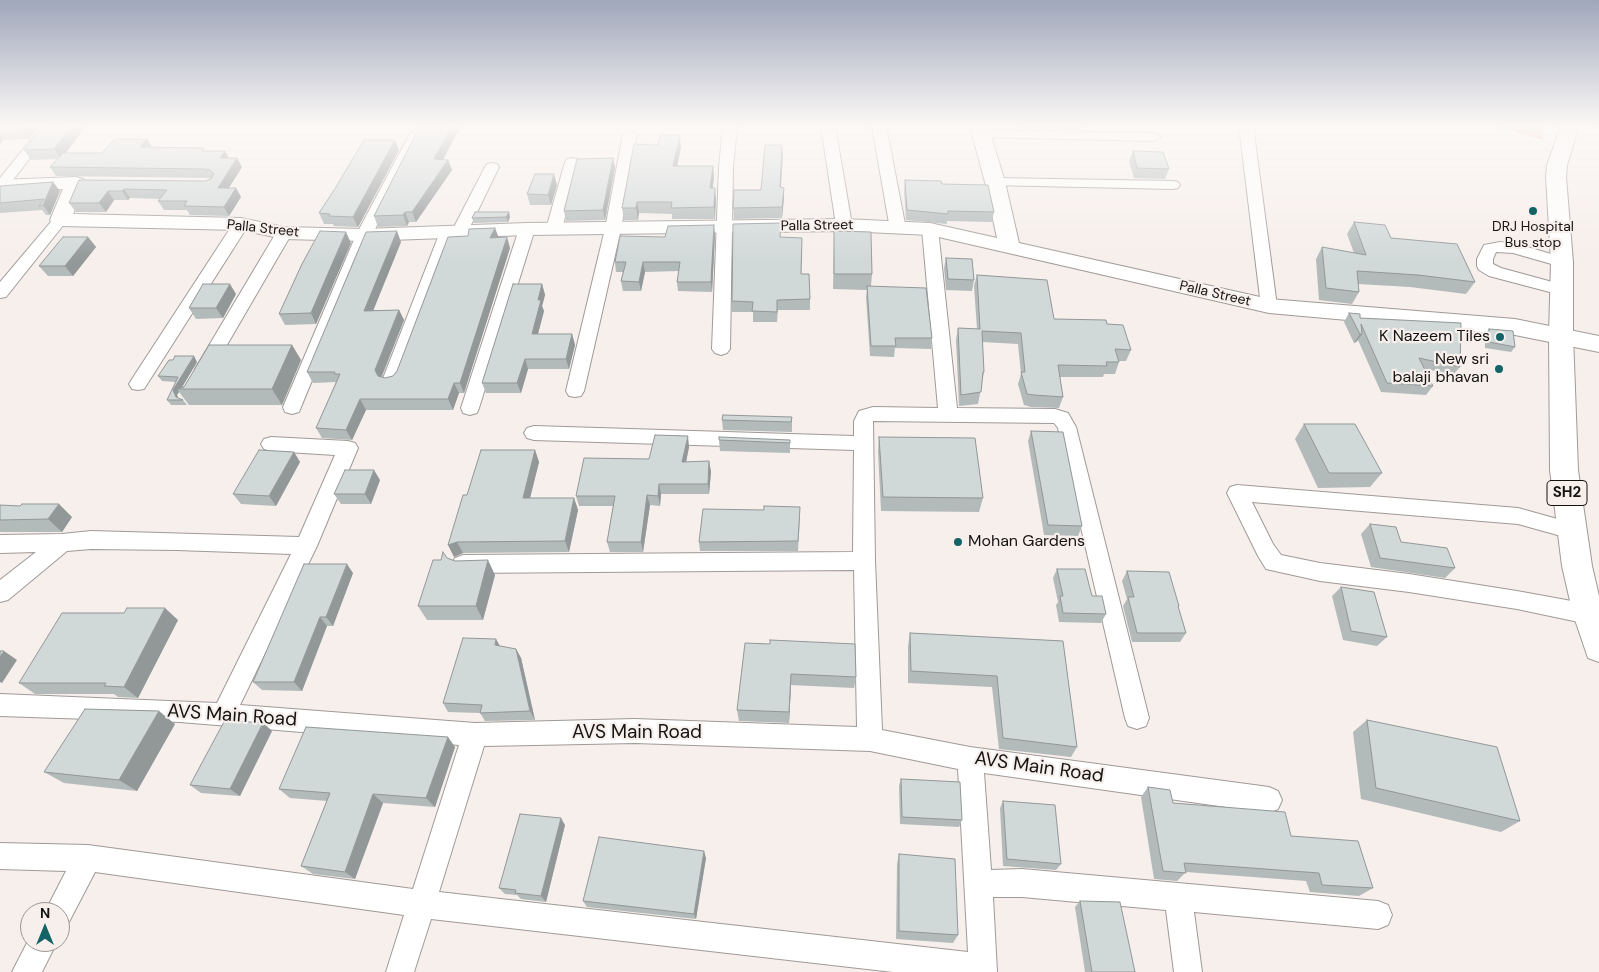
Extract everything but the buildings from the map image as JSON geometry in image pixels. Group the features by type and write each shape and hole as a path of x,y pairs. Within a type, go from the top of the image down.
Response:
{"street":[{"path":"1,186 13,171"},
{"path":"292,407 364,235 397,171"},
{"path":"391,381 454,231 489,171"},
{"path":"554,229 569,171"},
{"path":"575,391 613,229 623,171"},
{"path":"721,349 726,171"},
{"path":"835,171 844,225"},
{"path":"887,171 898,229"},
{"path":"992,171 1010,245"},
{"path":"1252,171 1269,306"},
{"name":"SH2","path":"1556,171 1562,262 1561,335 1564,470 1572,531 1588,614 1599,648"},
{"path":"0,294 60,220 84,182 1,186"},
{"path":"995,182 1173,185"},
{"name":"Palla Street","path":"60,220 241,224 284,233 364,235 527,228 724,228 844,225 930,229 1010,245 1217,296 1269,306 1515,327 1599,344"},
{"path":"138,384 241,224"},
{"path":"470,408 527,228"},
{"path":"930,229 948,413"},
{"path":"198,379 284,233"},
{"path":"1561,290 1495,272 1485,266 1485,259 1490,248 1500,246 1514,248 1562,262"},
{"path":"870,739 864,561 863,421 866,416 873,414 948,413 1055,416 1072,423 1137,718"},
{"path":"534,433 864,443"},
{"path":"222,715 306,546 348,448 271,444"},
{"path":"1572,531 1518,516 1237,493 1265,550 1274,563 1320,572 1409,583 1517,600 1588,614"},
{"path":"0,544 62,543 91,540 306,546"},
{"path":"0,593 62,543"},
{"path":"463,564 864,561"},
{"name":"AVS Main Road","path":"0,705 180,711 475,735 634,731 870,739 970,759 1270,800"},
{"path":"400,972 475,735"},
{"path":"0,856 88,858 421,904 983,970 970,759"},
{"path":"64,902 88,858"},
{"path":"979,884 1022,883 1378,915"},
{"path":"1178,897 1188,972"},
{"path":"26,972 37,952"}],"place":[{"name":"DRJ Hospital Bus stop","path":"1533,211"},
{"name":"K Nazeem Tiles","path":"1500,337"},
{"name":"New sri balaji bhavan","path":"1499,369"},
{"name":"Mohan Gardens","path":"958,542"}]}
